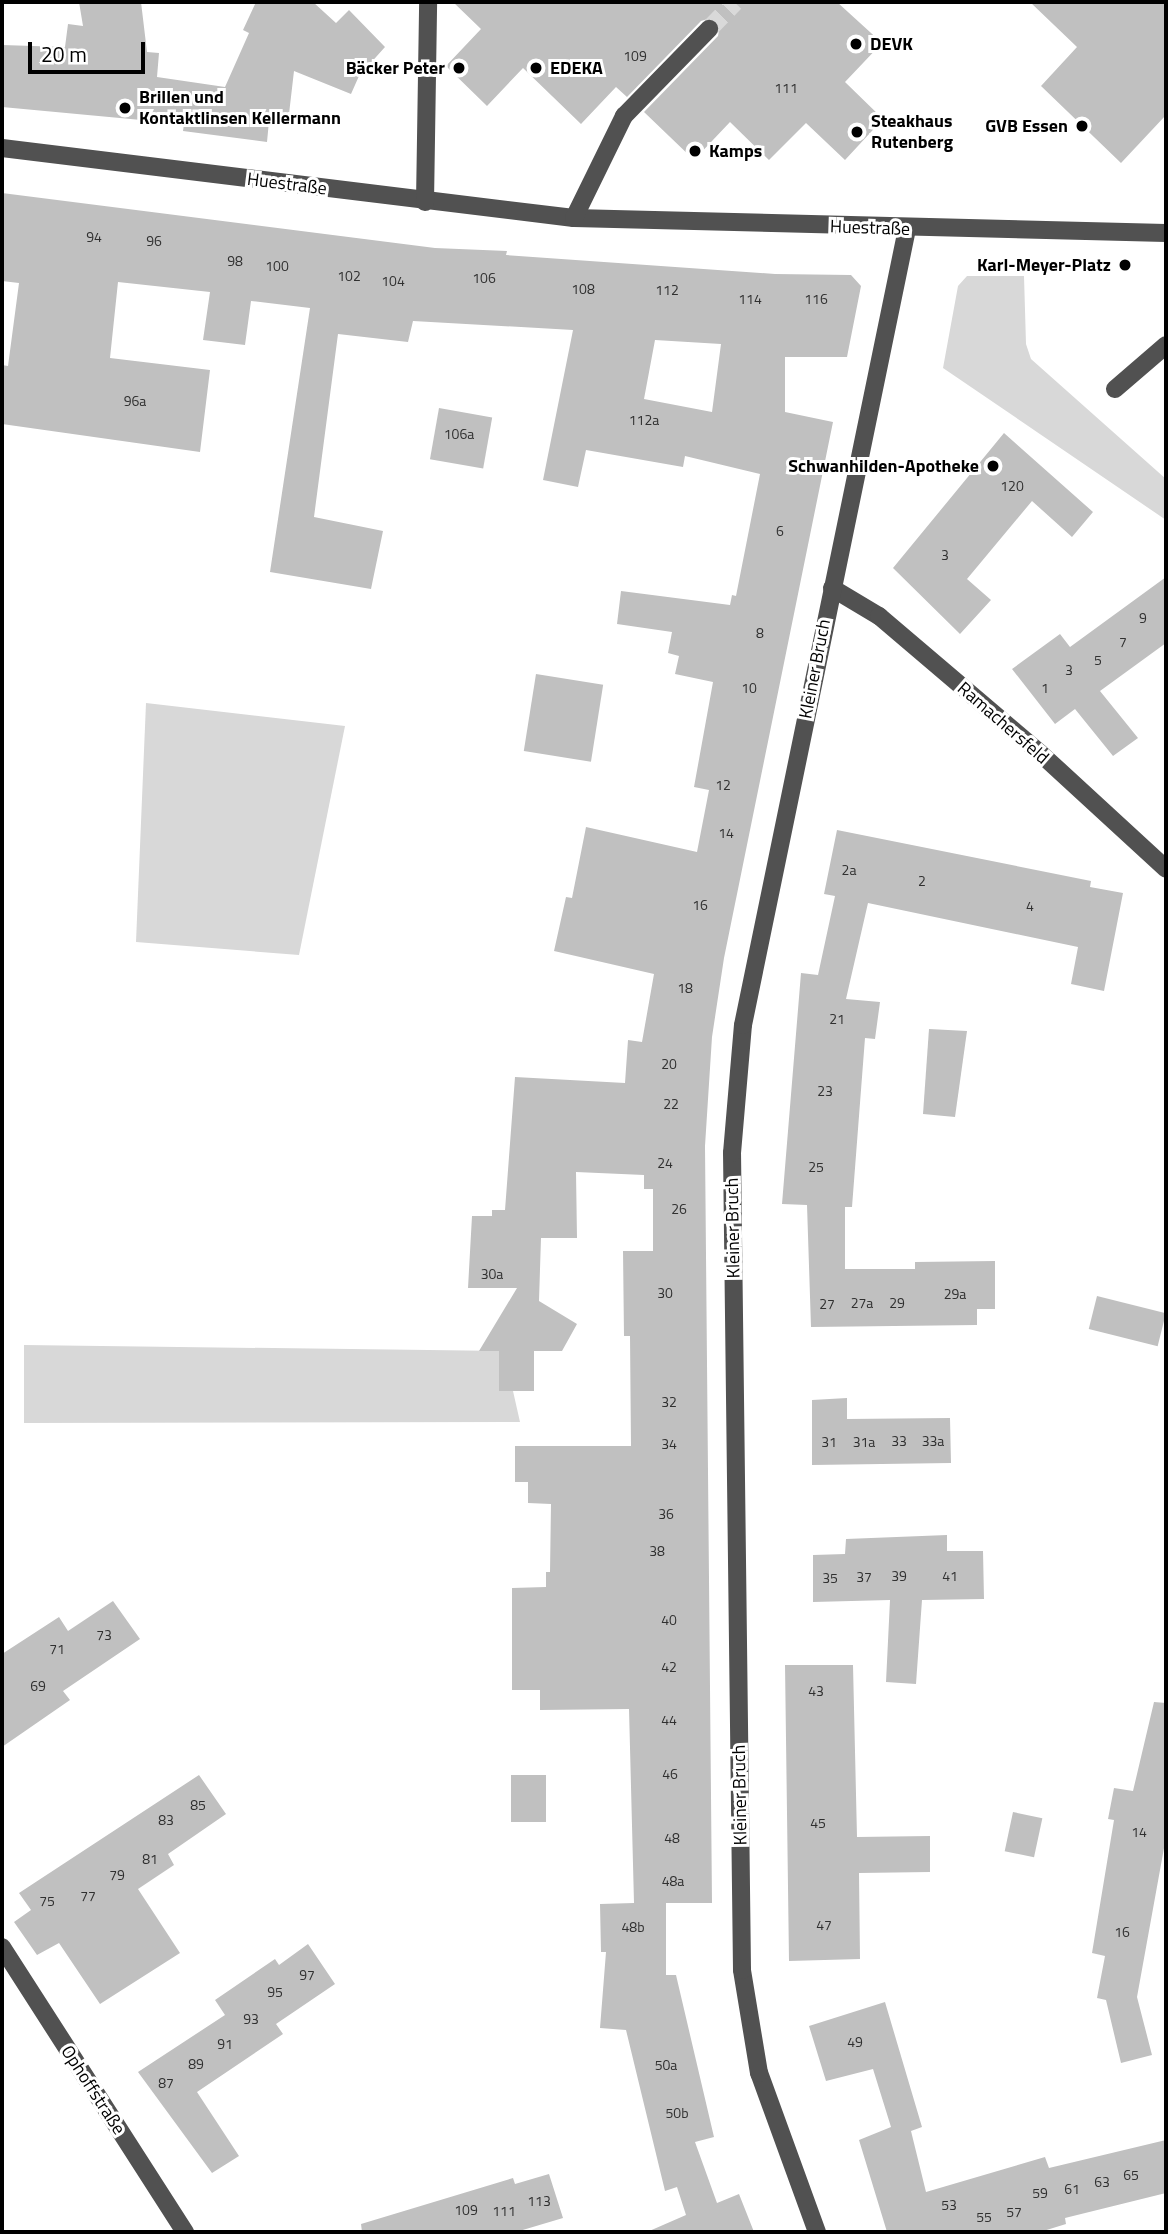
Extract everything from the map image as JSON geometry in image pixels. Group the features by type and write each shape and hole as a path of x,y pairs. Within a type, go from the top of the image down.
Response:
{"street":[{"path":"425,202 428,2"},
{"path":"573,218 624,116 709,29"},
{"name":"Huestraße","path":"2,148 425,202 573,218 907,229 1166,233"},
{"name":"Kleiner Bruch","path":"817,2232 759,2073 742,1970 732,1153 743,1025 907,229"},
{"path":"1115,389 1166,345"},
{"name":"Ramachersfeld","path":"832,588 889,625 1040,753 1166,869"},
{"name":"Ophoffstraße","path":"2,1947 185,2232"}],"shaded area":[{"path":"967,276 1024,276 1026,344 1031,359 1166,479 1166,520 943,368 958,286"},
{"path":"146,703 345,726 299,955 136,942"},
{"path":"24,1345 506,1351 499,1391 513,1391 520,1422 24,1423"}],"building":[{"path":"79,2 141,2 147,52 159,53 157,77 225,87 249,33 243,30 256,2 313,2 336,23 349,10 385,47 359,76 351,94 294,71 289,114 270,111 267,142 183,131 184,124 2,107 2,45 65,47 68,24 83,26"},
{"path":"453,2 837,2 882,43 845,82 883,119 845,160 806,123 769,160 730,122 694,160 644,112 718,36 720,25 711,18 701,21 627,97 616,87 581,124 523,68 487,106 446,66 481,29"},
{"path":"1030,2 1166,2 1166,115 1121,163 1041,86 1077,47"},
{"path":"2,193 435,248 507,251 506,255 775,274 851,275 861,286 847,357 785,357 785,412 833,422 724,958 712,1037 705,1146 712,1903 666,1903 666,1975 676,1975 714,2137 695,2142 717,2203 739,2194 754,2232 647,2232 686,2215 677,2187 665,2191 626,2030 600,2028 606,1952 601,1952 600,1904 634,1903 629,1709 540,1710 540,1690 512,1690 512,1588 546,1587 546,1572 550,1572 551,1504 528,1503 528,1482 515,1482 515,1446 631,1446 630,1336 624,1336 623,1251 653,1251 653,1189 644,1189 644,1175 576,1172 577,1238 541,1238 539,1301 577,1324 562,1351 534,1351 534,1391 499,1391 499,1351 479,1351 517,1288 468,1288 472,1216 492,1216 492,1210 505,1210 515,1077 625,1083 628,1040 642,1042 654,974 554,951 566,897 572,898 586,827 697,852 709,790 694,787 713,682 675,674 679,656 668,653 672,632 617,624 621,591 730,605 732,595 736,596 760,474 685,456 683,467 586,450 578,487 543,480 573,330 413,321 408,342 338,334 314,517 383,531 371,589 270,572 310,308 251,301 245,345 203,340 210,292 118,282 110,358 210,370 200,452 2,424 2,365 8,366 19,283 2,281","holes":["655,340 721,344 712,412 644,399"]},
{"path":"439,408 492,417 483,469 430,459"},
{"path":"1004,433 1093,512 1072,537 1032,501 967,579 991,600 960,634 893,568"},
{"path":"1166,577 1166,643 1100,691 1138,738 1113,756 1075,709 1055,724 1012,669 1060,634 1070,647"},
{"path":"536,674 603,685 591,762 524,751"},
{"path":"837,830 1091,881 1090,887 1123,893 1104,991 1071,984 1078,947 868,903 846,999 880,1002 875,1039 865,1038 852,1207 845,1207 845,1269 915,1269 915,1262 995,1261 995,1309 977,1309 977,1325 811,1327 807,1205 782,1204 801,973 818,975 835,896 824,894"},
{"path":"929,1029 967,1031 955,1117 923,1114"},
{"path":"1097,1296 1166,1313 1158,1346 1089,1329"},
{"path":"847,1398 847,1419 950,1418 951,1463 812,1465 812,1400"},
{"path":"947,1535 947,1551 983,1551 984,1599 922,1600 916,1684 886,1682 890,1600 813,1602 813,1555 845,1554 846,1539"},
{"path":"113,1601 140,1639 63,1691 70,1700 2,1747 2,1654 59,1617 68,1631"},
{"path":"785,1665 853,1665 857,1837 930,1836 930,1872 859,1873 860,1959 789,1961"},
{"path":"1154,1702 1166,1703 1166,1837 1137,1997 1152,2055 1121,2063 1106,2000 1097,1998 1105,1956 1092,1953 1114,1820 1108,1819 1114,1788 1133,1791"},
{"path":"199,1775 226,1814 168,1854 174,1865 138,1889 180,1953 100,2004 59,1943 37,1955 14,1922 31,1910 19,1893"},
{"path":"511,1775 546,1775 546,1822 511,1822"},
{"path":"1013,1812 1042,1818 1034,1857 1005,1851"},
{"path":"308,1944 335,1984 276,2024 283,2034 197,2092 239,2156 212,2173 138,2072 225,2015 215,2000 275,1959 279,1965"},
{"path":"885,2002 922,2127 911,2131 926,2192 1045,2157 1049,2168 1166,2140 1166,2193 1065,2218 1066,2224 1040,2232 887,2232 859,2140 891,2127 873,2069 826,2081 809,2026"},
{"path":"549,2174 563,2218 516,2232 362,2232 361,2224 513,2178 515,2184"}],"tunnel":[{"path":"709,29 735,2"}],"place":[{"name":"DEVK","path":"856,44"},
{"name":"Bäcker Peter","path":"459,68"},
{"name":"EDEKA","path":"536,68"},
{"name":"Brillen und Kontaktlinsen Kellermann","path":"125,108"},
{"name":"GVB Essen","path":"1082,126"},
{"name":"Steakhaus Rutenberg","path":"857,132"},
{"name":"Kamps","path":"695,151"},
{"name":"Karl-Meyer-Platz","path":"1125,265"},
{"name":"Schwanhilden-Apotheke","path":"993,466"}]}
